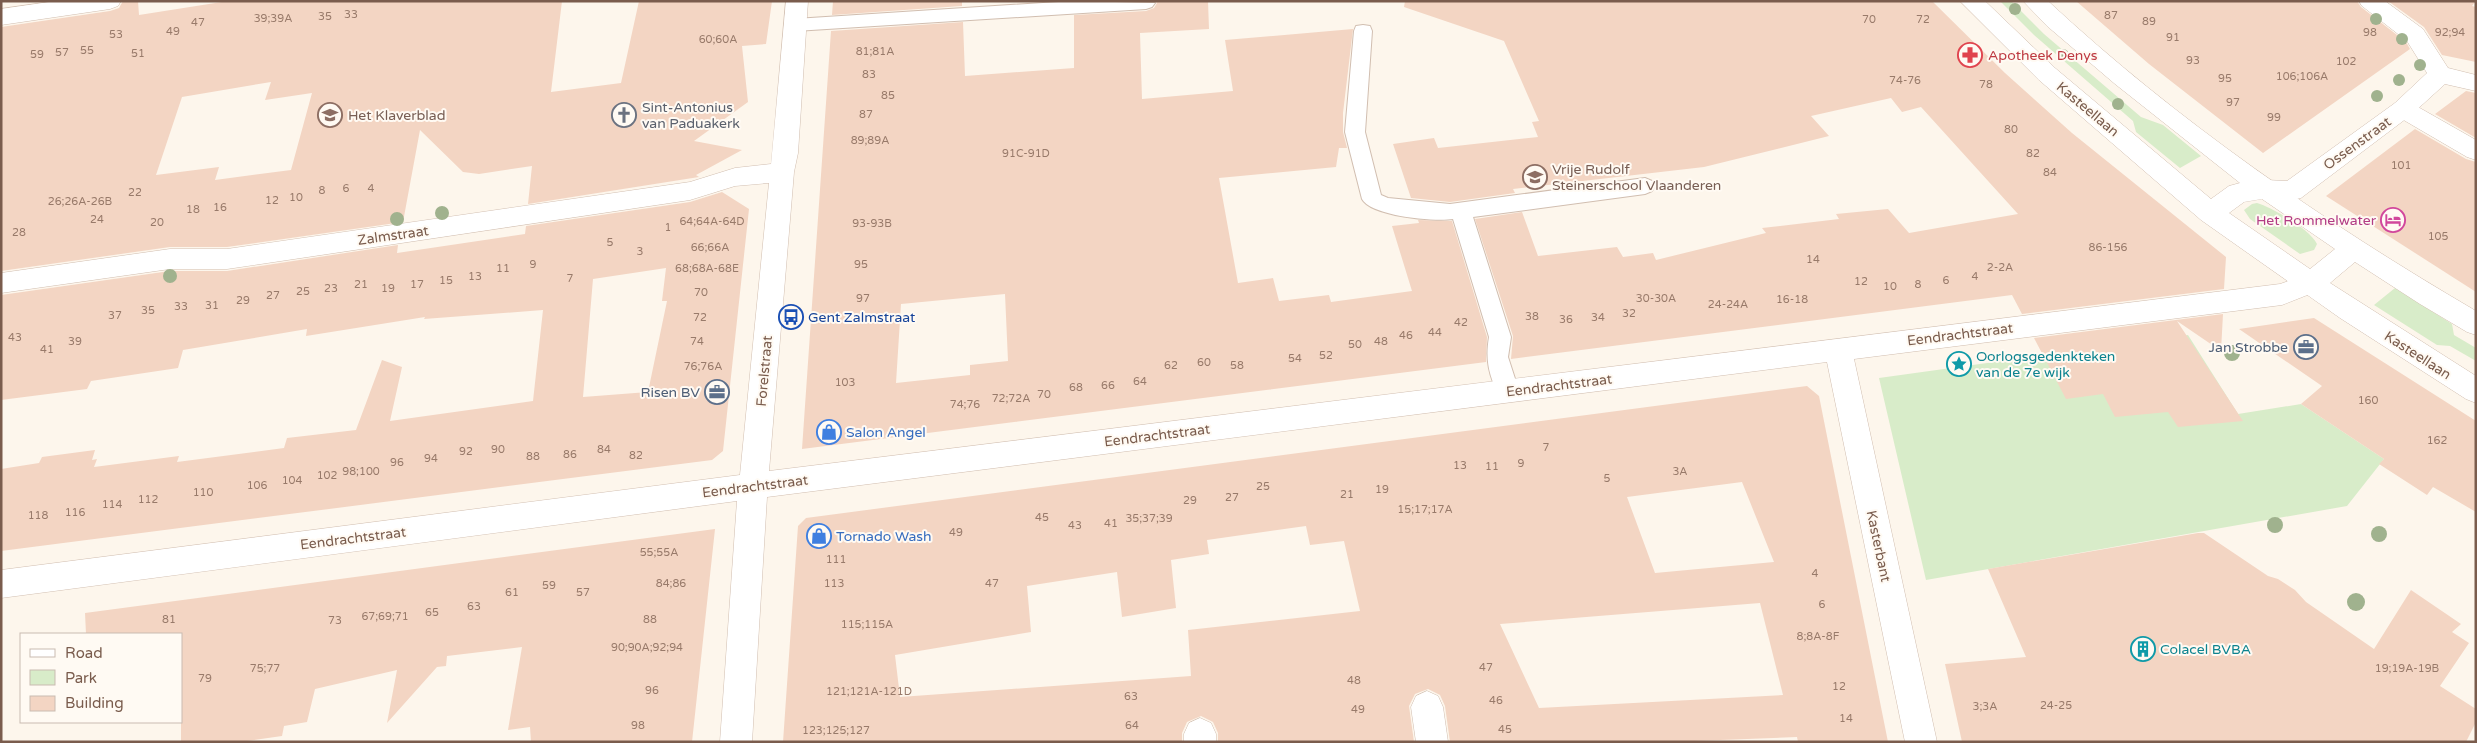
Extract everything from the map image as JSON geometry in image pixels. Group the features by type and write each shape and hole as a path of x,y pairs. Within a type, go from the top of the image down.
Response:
{"street":[{"path":"1,17 110,1"},
{"name":"Forelstraat","path":"736,742 753,486 782,172 786,153 796,1"},
{"name":"Kasteellaan","path":"1971,1 2047,74 2210,213 2349,310 2476,391"},
{"path":"2034,1 2160,108 2265,189 2352,249 2476,324"},
{"path":"2370,1 2415,35 2440,75 2476,83"},
{"name":"Ossenstraat","path":"2265,189 2292,191 2403,109 2440,75"},
{"path":"2403,109 2476,151"},
{"name":"Zalmstraat","path":"1,283 170,259 227,259 690,191 735,177 782,172"},
{"path":"2210,213 2238,193 2265,189"},
{"path":"2311,283 2352,249"},
{"name":"Eendrachtstraat","path":"1,584 753,486 2282,294 2311,283"},
{"name":"Kasterbant","path":"1838,350 1920,742"},
{"path":"1427,707 1432,742"}],"lane":[{"path":"795,25 1146,3"},
{"path":"1363,31 1355,132 1372,200 1384,206 1450,212 1645,186"},
{"path":"1461,210 1500,337 1497,357 1508,392"}],"green space":[{"path":"2000,1 2011,1 2044,34 2141,117 2163,125 2201,156 2180,168 2136,132 2133,121 2034,35"},
{"path":"2257,203 2281,214 2307,232 2317,244 2314,250 2300,254 2250,219 2244,210"},
{"path":"2395,288 2452,324 2454,335 2476,348 2476,361 2450,346 2437,345 2374,305"},
{"path":"2188,335 2238,414 2301,404 2384,459 2347,506 1926,580 1879,378"}],"building":[{"path":"123,1 138,1 139,15 228,1 562,1 551,92 621,83 639,1 772,1 766,44 742,46 748,102 694,141 742,150 696,175 699,177 528,204 532,166 479,174 463,172 420,130 403,222 227,247 170,247 1,271 1,27 110,11 119,8","holes":["271,82 265,100 312,93 291,170 215,180 219,167 156,175 182,97"]},
{"path":"833,1 962,1 962,6 832,15"},
{"path":"1155,1 1208,1 1209,29 1140,33 1142,99 1233,91 1225,40 1353,29 1343,113 1343,132 1347,148 1339,148 1336,167 1219,178 1238,283 1273,278 1279,301 1329,295 1331,302 1412,291 1392,226 1419,223 1418,220 1452,221 1487,337 1486,362 802,449 831,31 963,22 965,76 1074,68 1074,15 1146,11 1154,8 1157,3","holes":["1005,294 1008,361 970,365 970,375 896,383 901,304"]},
{"path":"1405,1 1932,1 2005,73 2072,133 2226,257 2224,289 2022,314 2012,295 1511,359 1513,336 1475,219 1522,212 1538,256 1617,247 1623,257 1653,253 1656,260 1766,233 1762,228 1839,219 1836,214 1888,209 1909,233 2018,214 1921,107 1902,112 1891,98 1811,116 1829,136 1704,167 1513,189 1515,193 1450,202 1411,198 1393,144 1434,138 1438,148 1538,137 1532,122 1539,121 1504,41 1404,7"},
{"path":"2076,1 2357,1 2361,7 2406,42 2410,49 2263,153 2149,64"},
{"path":"2388,1 2476,1 2472,6 2476,7 2476,62 2442,55 2424,27"},
{"path":"2466,91 2476,93 2476,138 2435,114"},
{"path":"2415,129 2466,159 2476,162 2476,292 2326,196"},
{"path":"722,192 749,209 723,451 712,460 1,551 1,469 39,463 42,457 95,450 92,460 97,459 94,467 179,456 177,462 284,448 287,438 356,430 382,360 402,367 390,421 533,401 543,310 424,319 425,317 306,336 307,329 183,350 178,368 91,381 87,389 1,400 1,295 170,271 227,271 398,245 397,253 525,234 526,226 690,202","holes":["666,268 662,301 667,301 648,392 583,397 593,279"]},
{"path":"2223,314 2221,351 2177,321 2243,421 2178,427 2168,412 2115,417 2103,394 2066,399 2034,338"},
{"path":"2314,318 2476,421 2476,512 2433,487 2427,495 2379,464 2384,459 2301,404 2322,386 2239,329"},
{"path":"1807,386 1819,396 1888,742 1798,742 1797,737 1667,742 1450,742 1445,706 1440,695 1428,689 1415,694 1409,706 1414,742 1218,742 1218,733 1213,722 1201,716 1187,722 1182,733 1182,742 783,742 798,526 806,518","holes":["1742,482 1774,562 1655,573 1627,497","1306,526 1310,545 1344,541 1360,611 1188,630 1191,676 900,697 895,655 1031,632 1027,586 1117,572 1122,617 1176,608 1171,560 1209,554 1207,540","1760,603 1783,695 1539,708 1500,624"]},
{"path":"715,529 692,742 531,742 530,727 508,730 522,647 447,656 446,666 437,667 387,723 397,670 315,689 307,722 284,726 282,736 240,742 181,742 182,633 86,633 85,613"},
{"path":"2204,533 2268,576 2278,579 2295,590 2306,602 2374,649 2411,590 2461,624 2452,632 2469,643 2440,686 2476,709 2476,722 2466,742 1962,742 1945,664 2026,657 1988,569"}],"place":[{"name":"Apotheek Denys","path":"1970,55"},
{"name":"Het Klaverblad","path":"330,115"},
{"name":"Sint-Antonius van Paduakerk","path":"624,115"},
{"name":"Vrije Rudolf Steinerschool Vlaanderen","path":"1535,177"},
{"name":"Het Rommelwater","path":"2393,220"},
{"name":"Gent Zalmstraat","path":"791,317"},
{"name":"Jan Strobbe","path":"2306,347"},
{"name":"Oorlogsgedenkteken van de 7e wijk","path":"1959,364"},
{"name":"Risen BV","path":"717,392"},
{"name":"Salon Angel","path":"829,432"},
{"name":"Tornado Wash","path":"819,536"},
{"name":"Colacel BVBA","path":"2143,649"}]}
